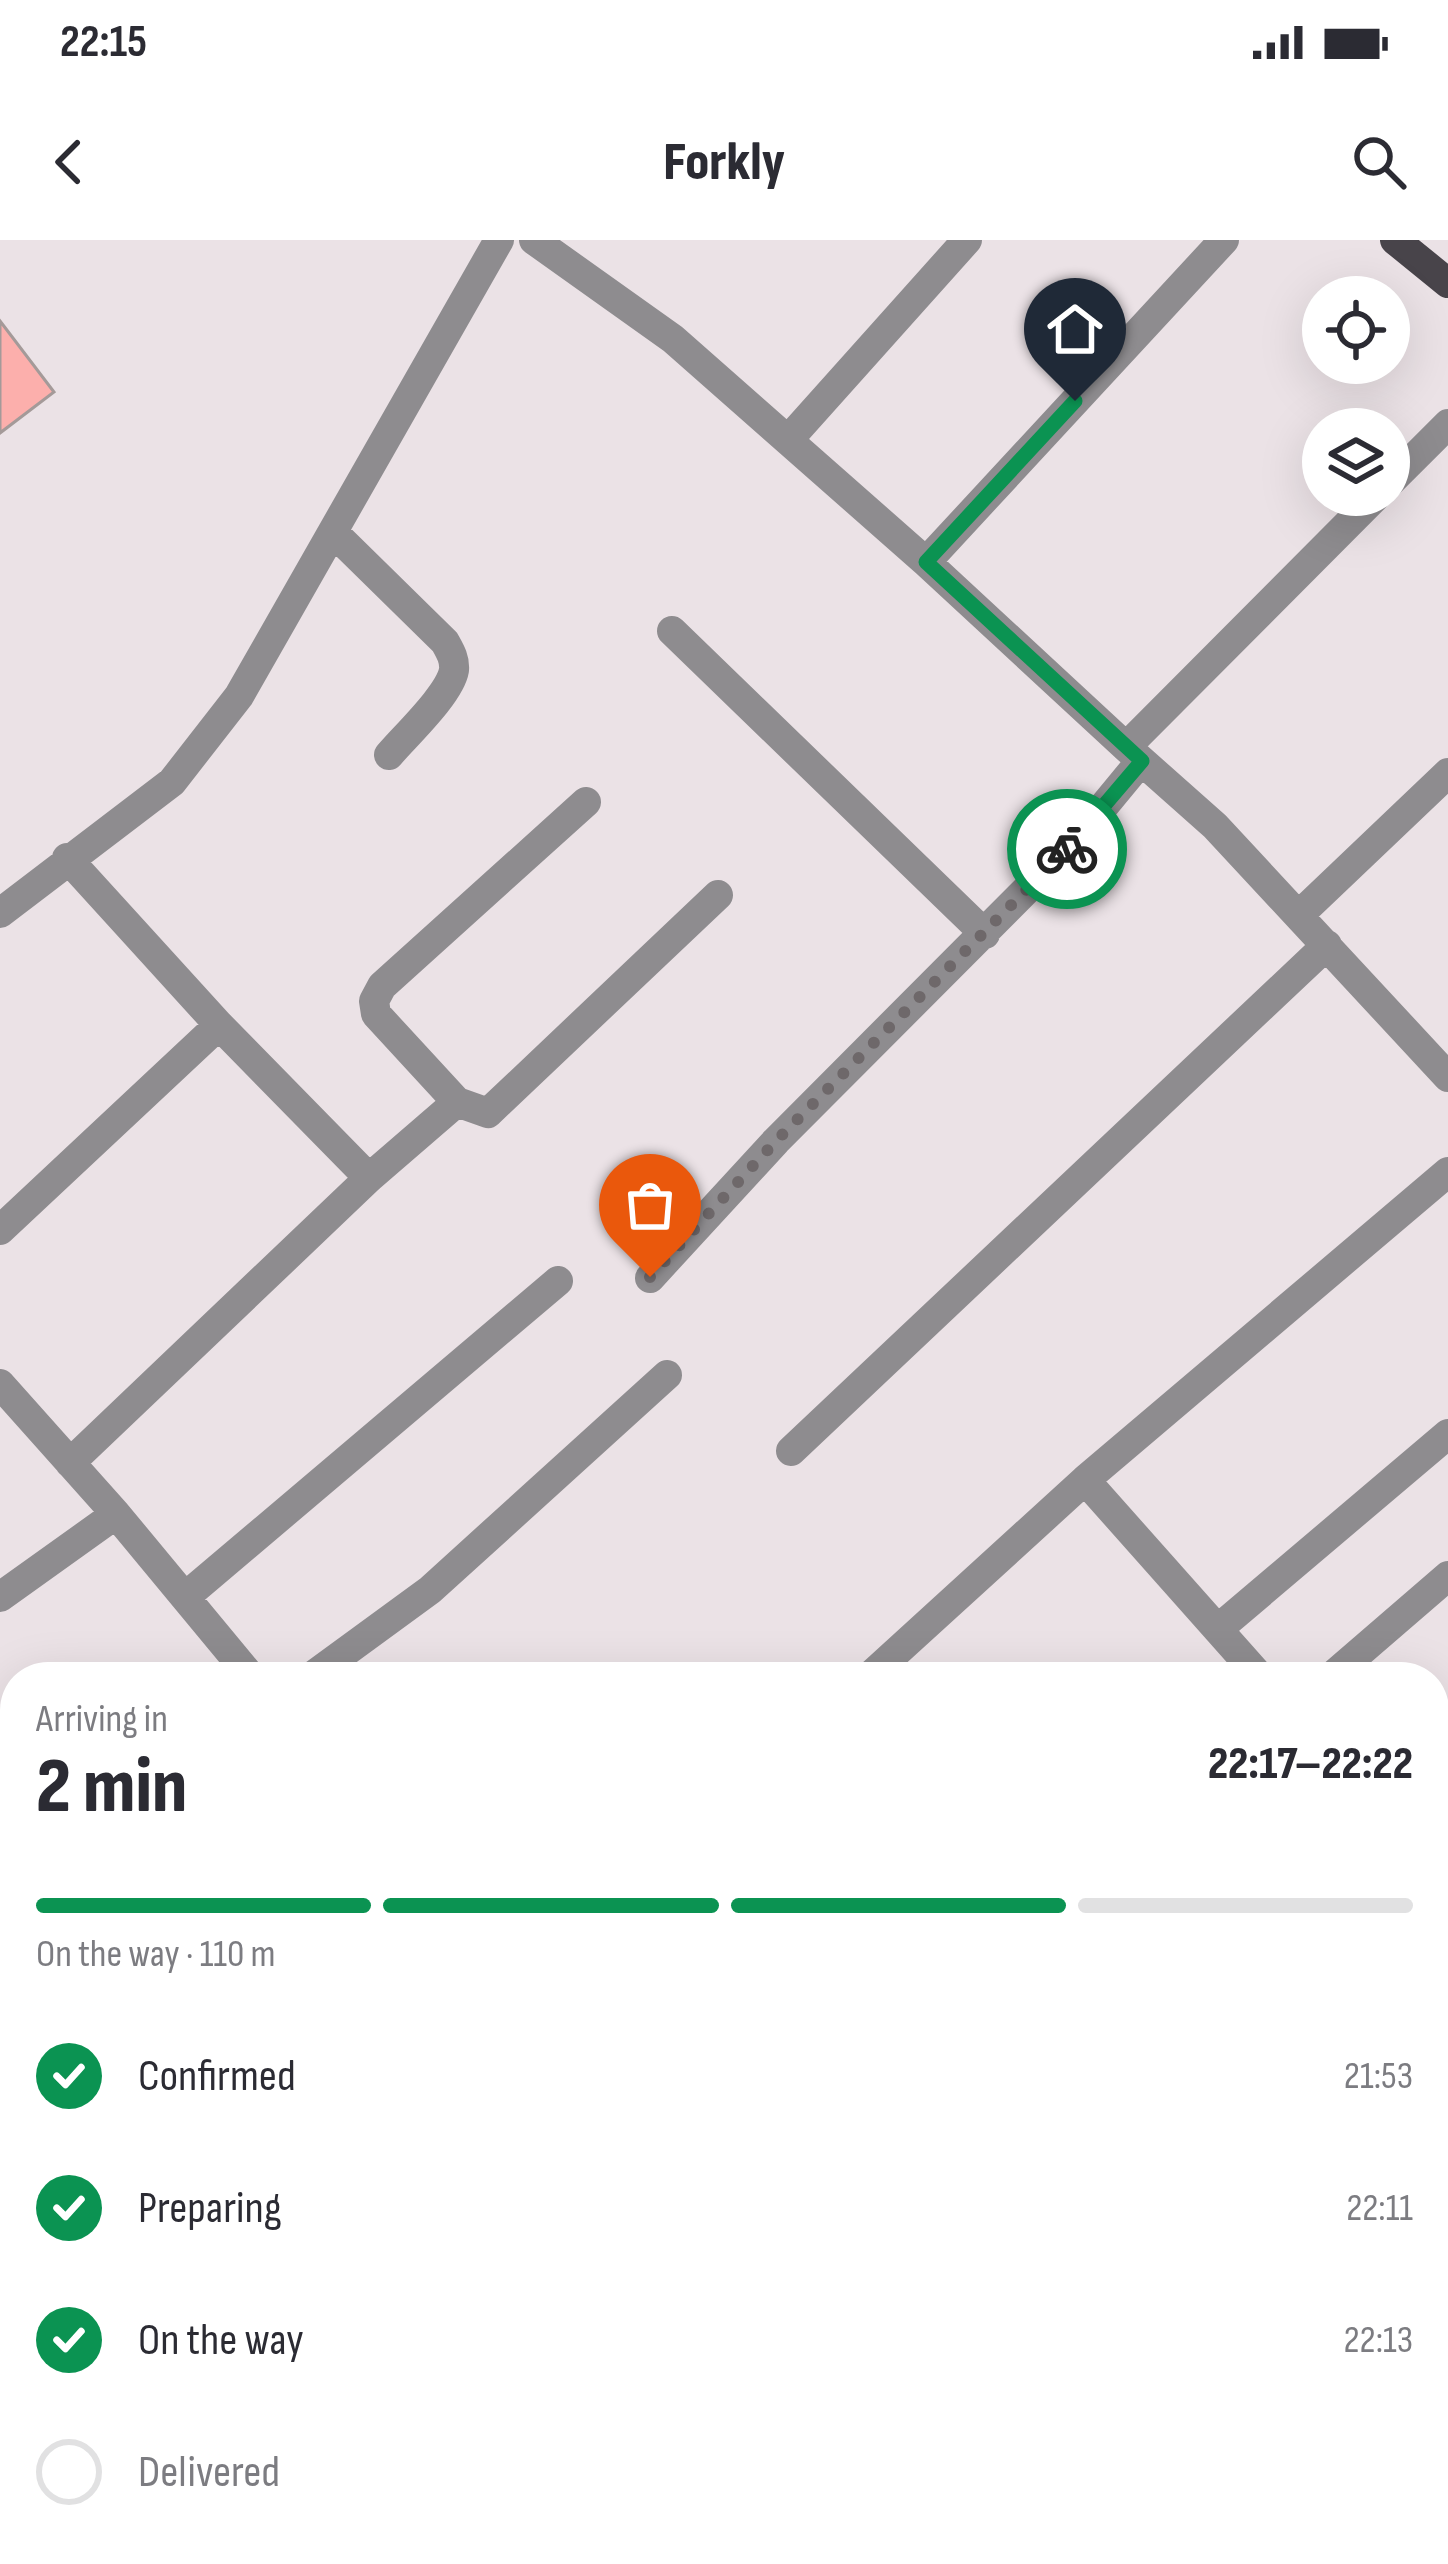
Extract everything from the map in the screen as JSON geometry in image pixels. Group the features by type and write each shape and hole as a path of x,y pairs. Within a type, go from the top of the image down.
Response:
{"main road":[{"path":"1395,240 1448,283"}],"street":[{"path":"0,913 172,782 200,750 239,696 499,240"},
{"path":"534,240 673,339 1215,826 1448,1077"},
{"path":"788,440 968,240"},
{"path":"926,562 1224,240"},
{"path":"1410,462 1448,424"},
{"path":"650,1277 776,1141 1075,842 1134,754 1357,516"},
{"path":"334,533 446,642 454,658 454,673 446,688 389,755"},
{"path":"672,632 985,934"},
{"path":"1299,915 1448,772"},
{"path":"586,802 382,986 374,1001 376,1014 458,1102 488,1113 718,895"},
{"path":"67,858 369,1178"},
{"path":"791,1451 1327,945"},
{"path":"0,1230 219,1024"},
{"path":"70,1462 369,1178 458,1102"},
{"path":"885,1662 1084,1480 1448,1172"},
{"path":"185,1597 557,1280"},
{"path":"332,1662 430,1590 667,1376"},
{"path":"0,1384 239,1662"},
{"path":"1218,1629 1448,1434"},
{"path":"1084,1480 1247,1662"},
{"path":"0,1597 116,1514"},
{"path":"1348,1662 1448,1576"}],"building":[{"path":"0,321 54,392 0,433"}],"way so far":[{"path":"650,1277 776,1141 1067,849"}],"route":[{"path":"1067,849 1142,761 926,562 1075,401"}]}
